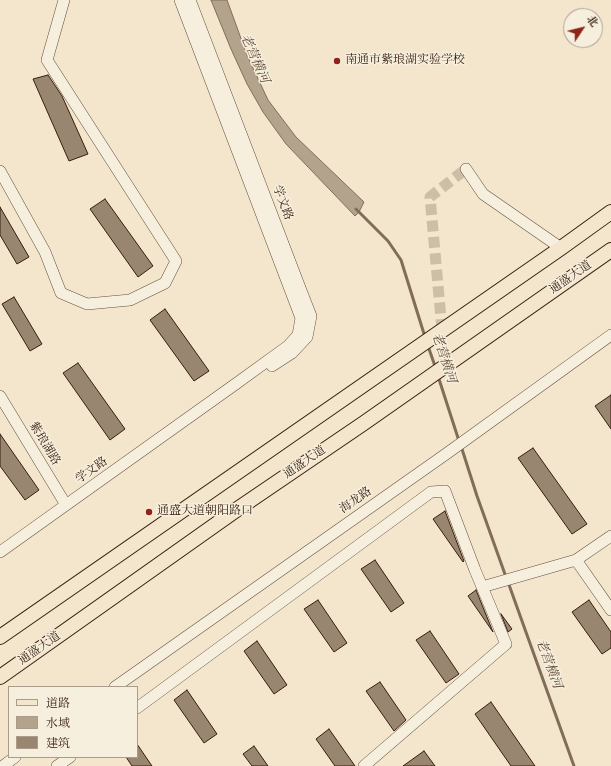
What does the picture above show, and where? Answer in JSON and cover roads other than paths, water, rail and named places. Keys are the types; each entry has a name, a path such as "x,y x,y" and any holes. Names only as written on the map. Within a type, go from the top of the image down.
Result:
{"main road":[{"path":"0,637 611,212"},
{"name":"通盛大道","path":"0,677 611,250"}],"street":[{"path":"0,170 45,252 61,293 88,304 130,300 165,283 176,261 47,60 64,0"},
{"name":"学文路","path":"0,552 288,346 298,335 302,318 180,0"},
{"name":"学文路","path":"190,0 298,280 310,316 307,338 292,353 263,371 237,383"},
{"path":"466,169 484,194 561,248"},
{"name":"海龙路","path":"116,686 446,454 611,335"},
{"name":"紫琅湖路","path":"0,396 66,505"},
{"path":"138,707 431,492 445,491 506,644 364,766"},
{"path":"482,587 576,560 611,536"},
{"path":"576,560 611,610"},
{"path":"3,766 15,758"},
{"path":"57,766 69,758"}],"water":[{"path":"211,0 227,0 247,55 268,100 296,137 364,202 359,212 355,216 286,144 263,112 247,84"}],"waterway":[{"name":"老营横河","path":"356,209 388,241 401,260 425,337"},
{"name":"老营横河","path":"428,346 436,369"},
{"name":"老营横河","path":"438,376 459,441"},
{"name":"老营横河","path":"461,446 506,577"},
{"name":"老营横河","path":"508,582 574,766"}],"tunnel":[{"path":"442,330 430,197 466,169"}],"place":[{"name":"南通市紫琅湖实验学校","path":"337,61"},
{"name":"通盛大道朝阳路口","path":"149,512"}]}
